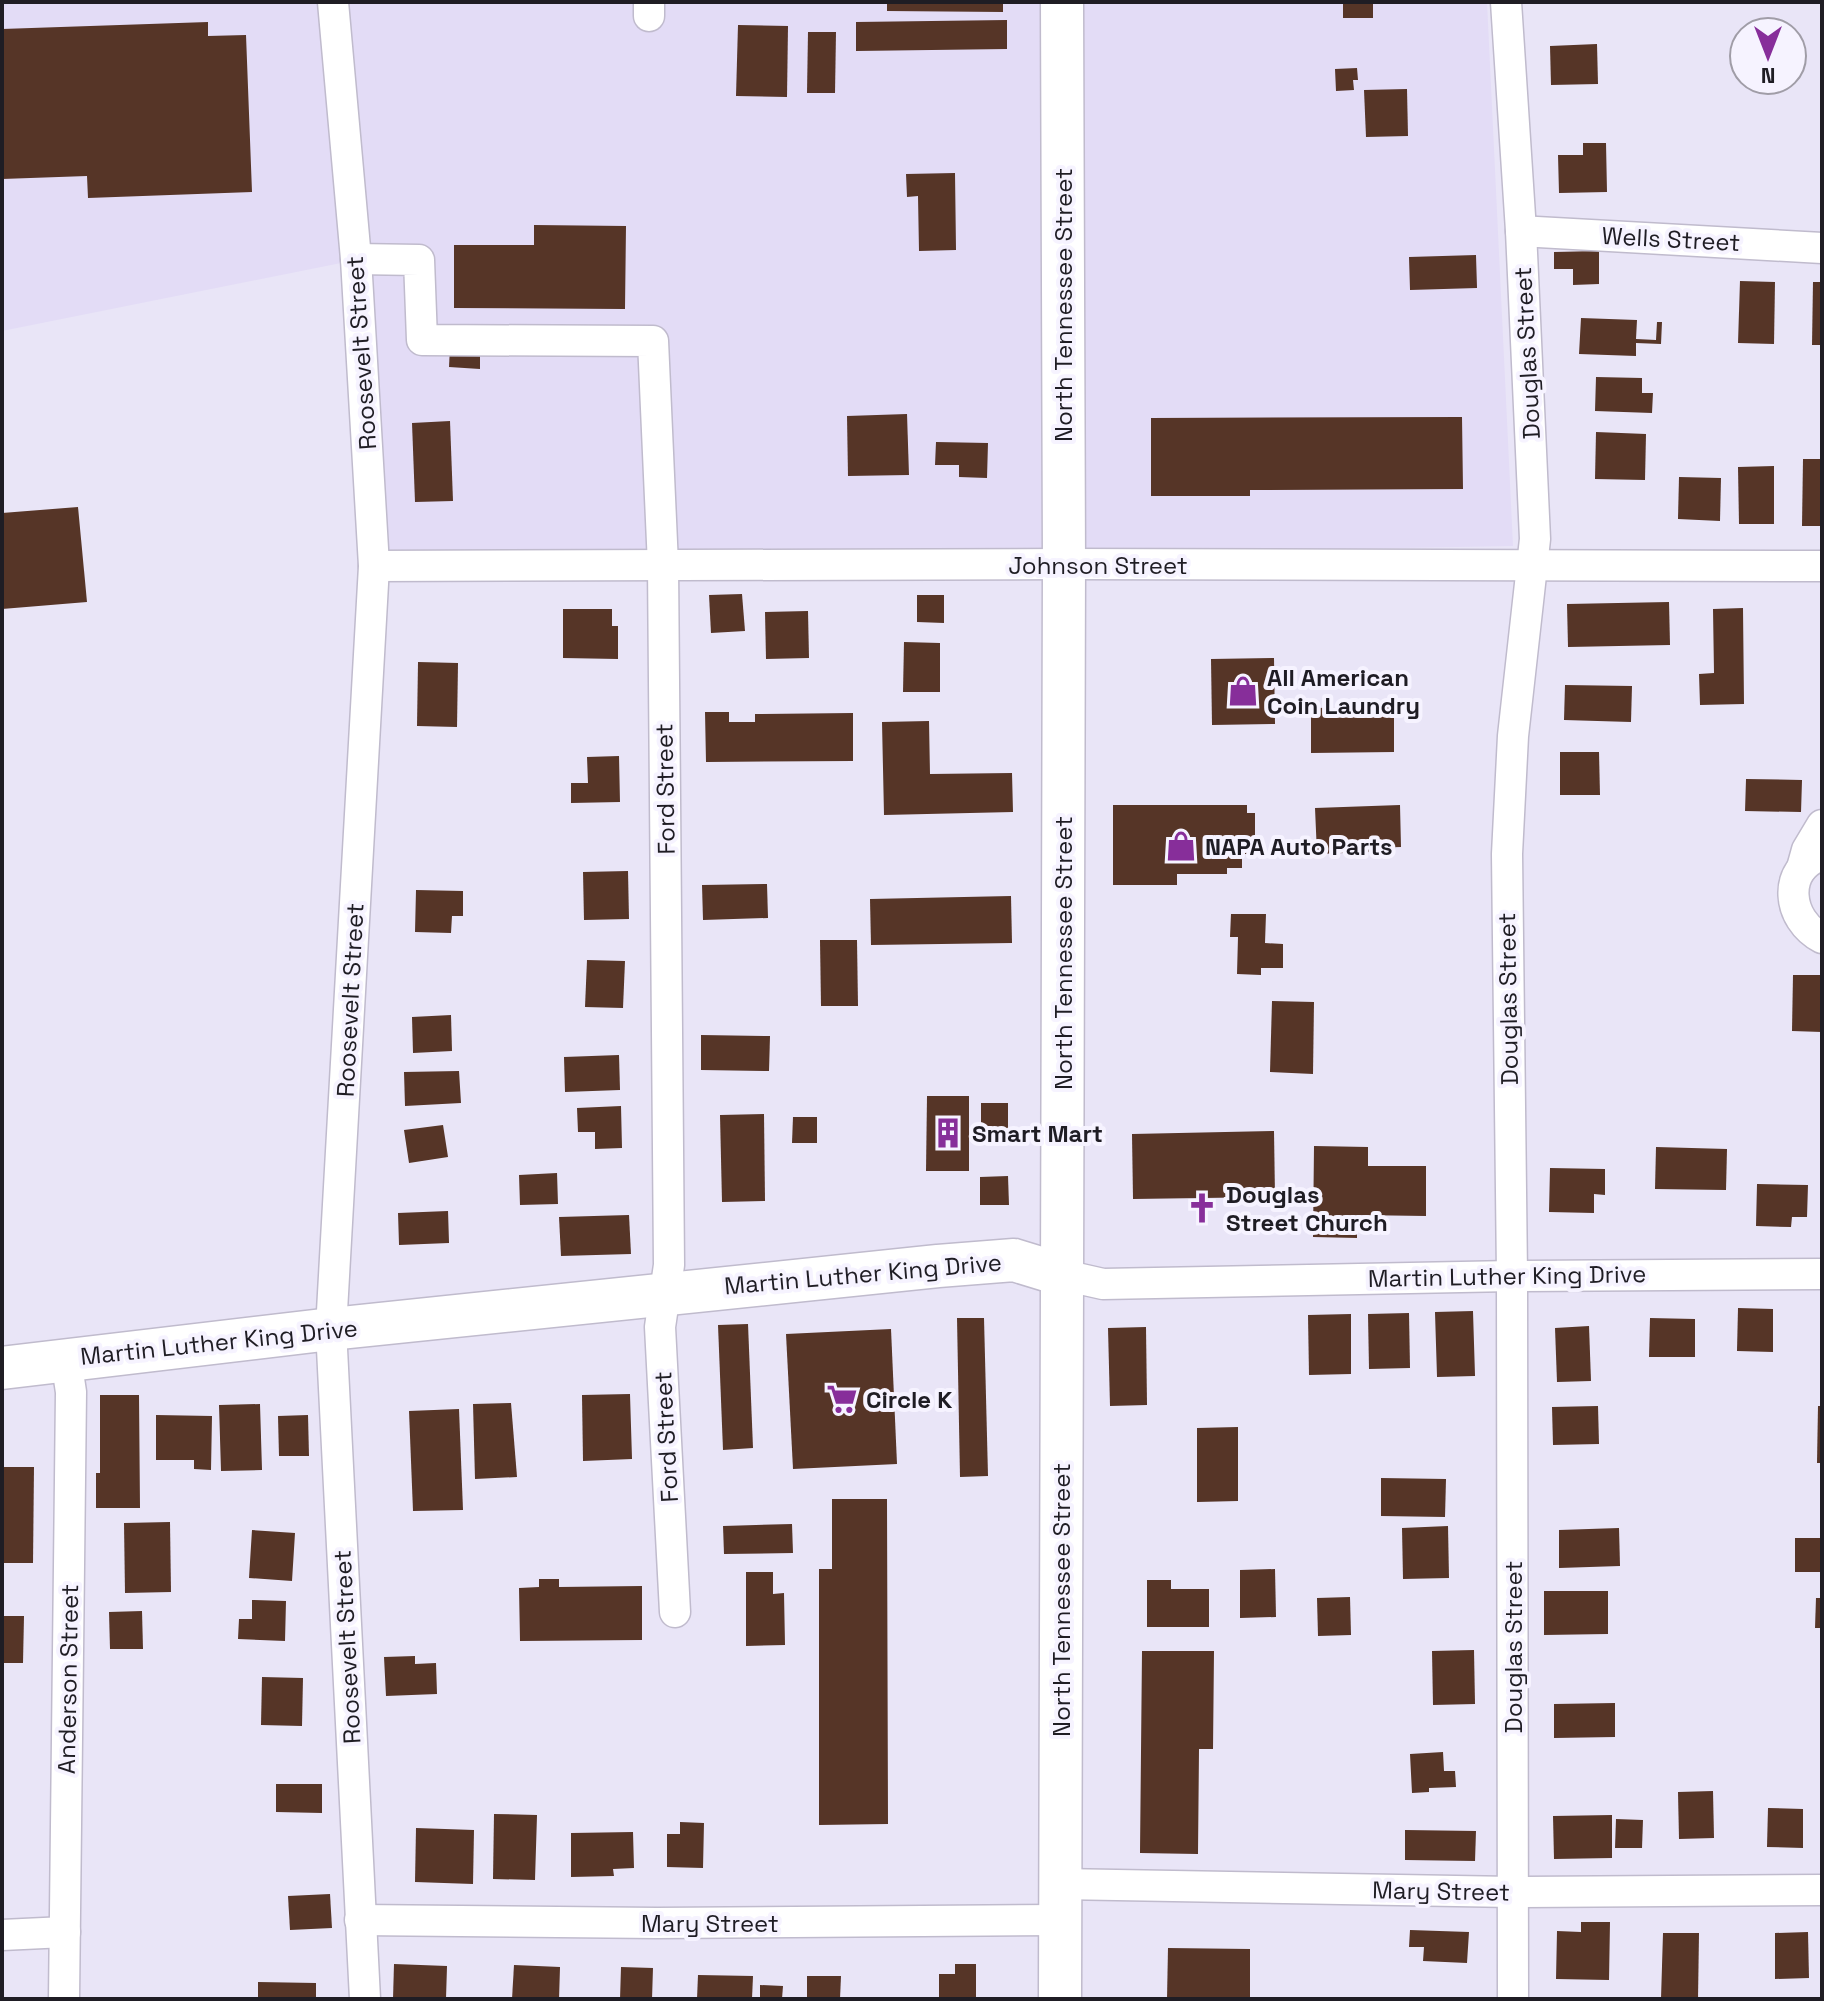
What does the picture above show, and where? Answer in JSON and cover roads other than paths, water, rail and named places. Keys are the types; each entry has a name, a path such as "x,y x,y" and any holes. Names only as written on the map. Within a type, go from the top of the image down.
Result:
{"main road":[{"name":"North Tennessee Street","path":"1060,1999 1064,564 1062,2"},
{"name":"Martin Luther King Drive","path":"2,1368 331,1329 1014,1260 1063,1275"}],"street":[{"name":"Roosevelt Street","path":"333,2 356,259 374,566 331,1329 365,1999"},
{"name":"Douglas Street","path":"1506,2 1534,479 1534,567 1513,736 1509,801 1507,922 1512,1276 1513,1999"},
{"name":"Wells Street","path":"1521,231 1822,248"},
{"name":"Ford Street","path":"356,259 419,260 422,340 653,341 663,565 669,1265 660,1327 675,1612"},
{"name":"Johnson Street","path":"374,566 1822,566"},
{"path":"1822,825 1807,850 1812,862 1794,885 1793,902 1799,919 1822,938"},
{"name":"Martin Luther King Drive","path":"1063,1275 1103,1284 1822,1274"},
{"name":"Anderson Street","path":"64,1999 71,1392 66,1359"},
{"name":"Mary Street","path":"360,1920 657,1923 1060,1902 1513,1892 1822,1890"},
{"path":"2,1935 65,1932"}],"place":[{"name":"All American Coin Laundry","path":"1243,691"},
{"name":"NAPA Auto Parts","path":"1181,846"},
{"name":"Smart Mart","path":"948,1133"},
{"name":"Douglas Street Church","path":"1202,1208"},
{"name":"Circle K","path":"842,1399"}]}
